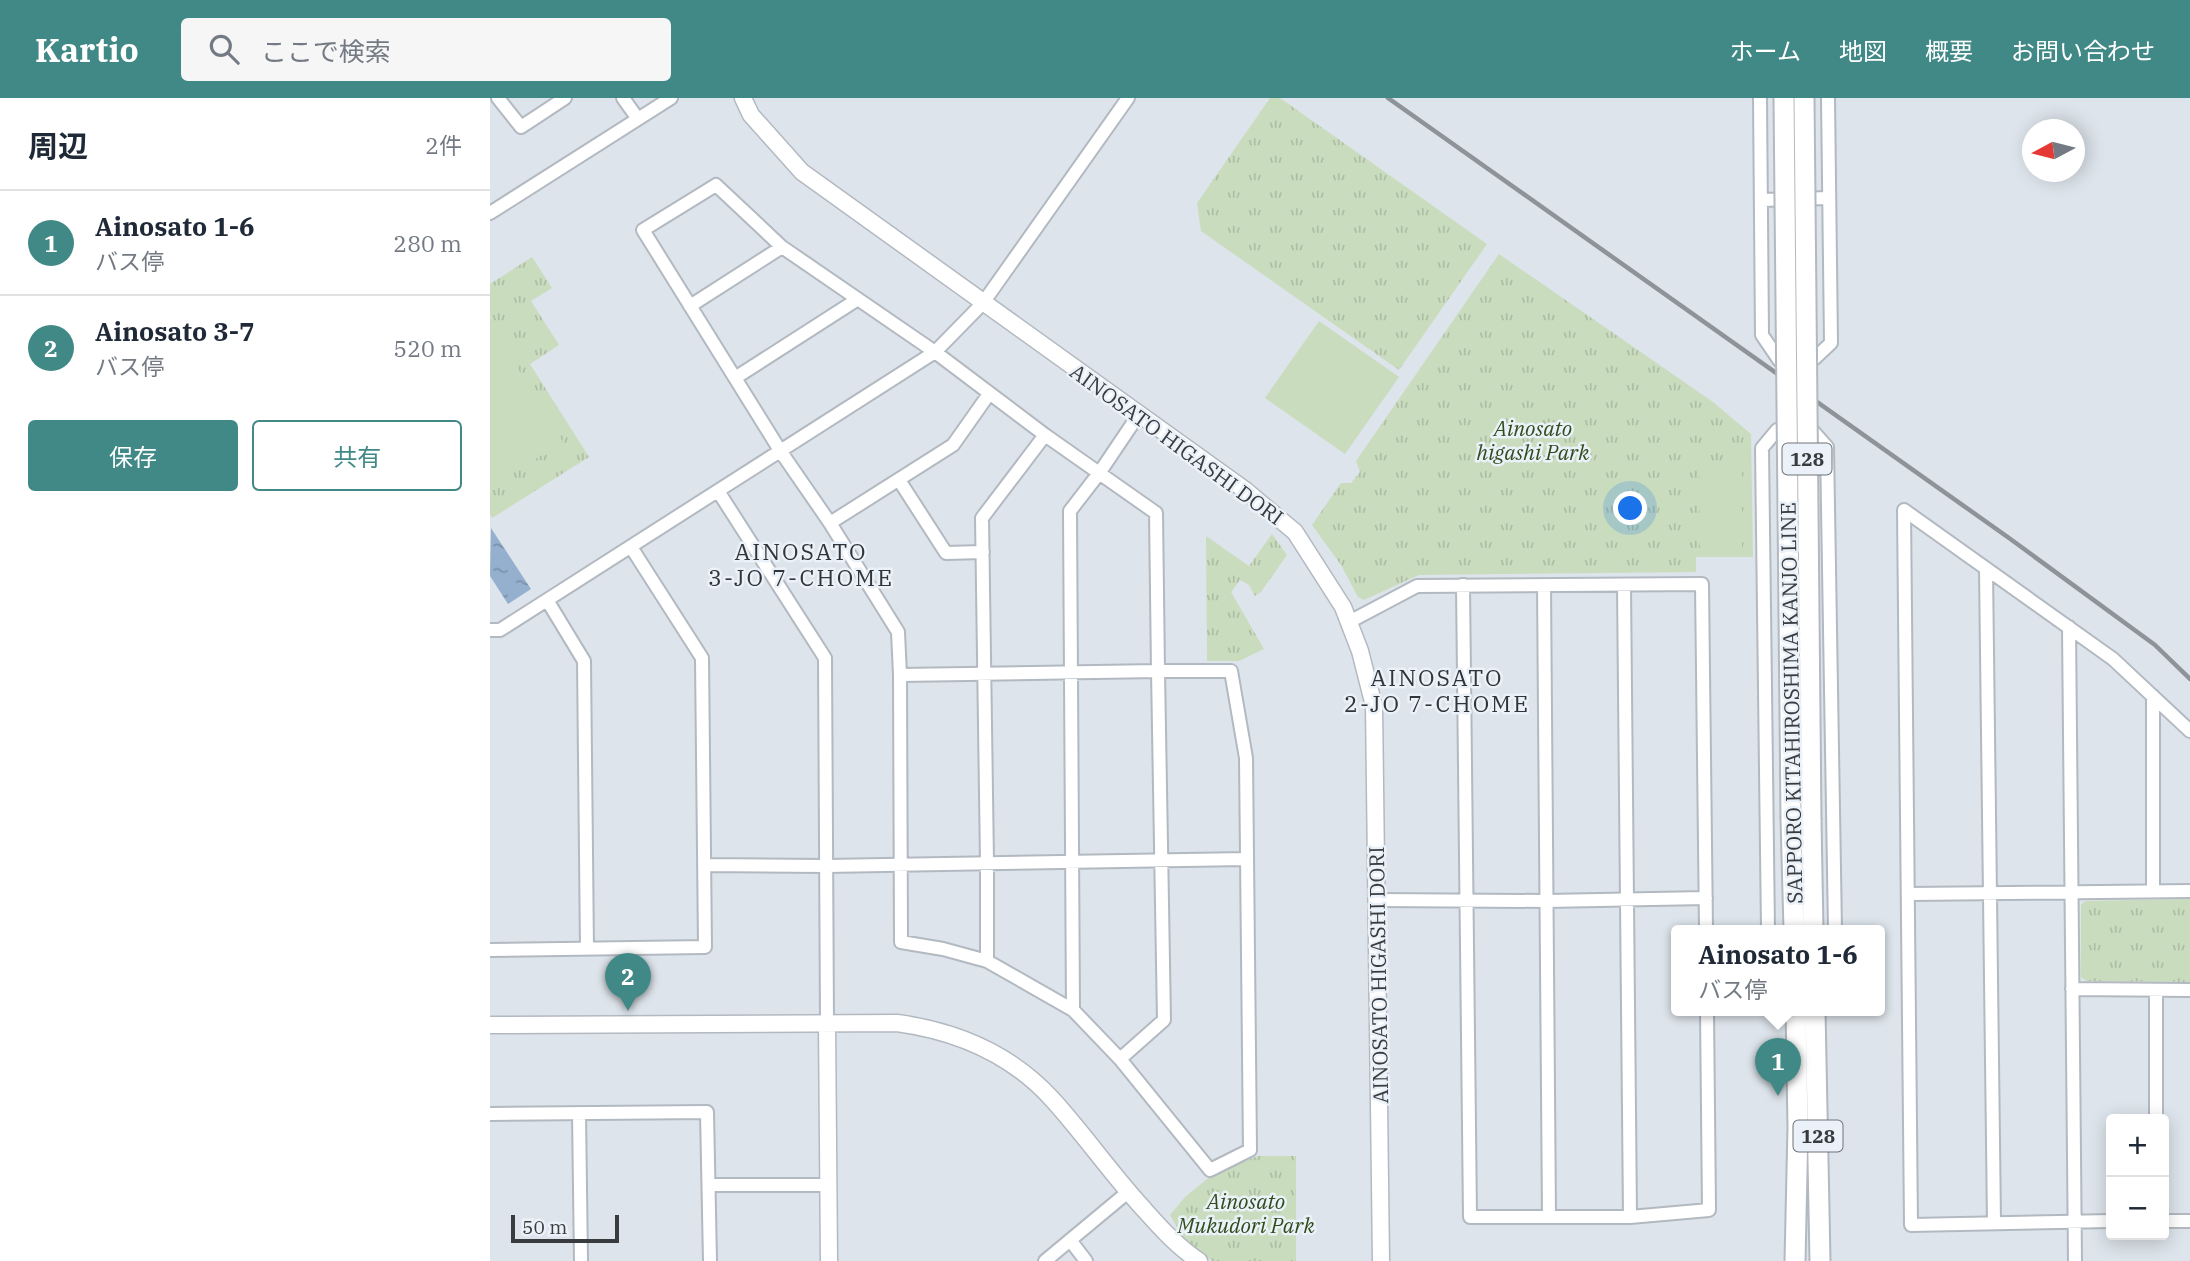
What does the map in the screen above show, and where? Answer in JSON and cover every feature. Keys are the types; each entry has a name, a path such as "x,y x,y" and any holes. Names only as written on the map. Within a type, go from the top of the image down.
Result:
{"main road":[{"name":"SAPPORO KITAHIROSHIMA KANJO LINE","path":"1784,98 1794,925"},
{"name":"SAPPORO KITAHIROSHIMA KANJO LINE","path":"1804,98 1813,925"},
{"name":"128","path":"1795,1261 1798,1127 1796,1016"},
{"name":"128","path":"1815,1016 1820,1261"}],"street":[{"path":"498,98 521,127 565,98"},
{"path":"623,98 638,119"},
{"path":"490,213 671,98"},
{"name":"AINOSATO HIGASHI DORI","path":"743,98 751,115 802,172 1245,490 1295,532 1343,607 1360,651 1374,706 1381,1261"},
{"path":"490,630 500,630 935,352 983,303 1128,98"},
{"path":"1760,98 1762,335 1779,360 1814,359 1830,344 1828,98"},
{"path":"900,675 985,673 1072,673 1158,671 1231,671 1246,758 1250,1150 1210,1170 1121,1059 1073,1010 987,961 943,949 901,942 898,632 830,523 781,452 643,230 716,185 782,247 935,352 1045,435 1156,513 1158,671 1160,860 1164,1020 1121,1059"},
{"path":"1761,200 1829,198"},
{"path":"690,306 782,247"},
{"path":"735,378 858,299"},
{"path":"830,523 953,445 989,394"},
{"path":"1073,1010 1070,512 1139,414"},
{"path":"1768,925 1762,448 1777,430 1811,429 1827,447 1835,925"},
{"path":"987,961 988,862 982,518 1045,435"},
{"path":"899,480 946,553 983,552"},
{"path":"718,491 825,658 829,1261"},
{"path":"2106,1221 1911,1225 1904,510 2113,659 2190,731"},
{"path":"490,950 705,947 702,658 631,547"},
{"path":"1986,569 1994,1223"},
{"path":"1349,622 1417,586 1702,584 1706,925"},
{"path":"1544,585 1549,1217"},
{"path":"1624,585 1630,1217"},
{"path":"1463,586 1470,1217 1630,1217 1709,1210 1707,1016"},
{"path":"547,600 584,661 587,948"},
{"path":"2069,627 2075,1261"},
{"path":"2153,696 2153,891"},
{"path":"704,865 826,866 1246,859"},
{"path":"1908,894 2190,891"},
{"path":"1377,900 1706,898"},
{"path":"2072,989 2190,990"},
{"path":"2156,990 2156,1114"},
{"path":"490,1026 827,1023 897,1023 923,1026 980,1045 1026,1075 1051,1098 1128,1192 1176,1244 1199,1261"},
{"path":"490,1114 707,1112 710,1261"},
{"path":"579,1113 581,1261"},
{"path":"709,1185 828,1185"},
{"path":"1045,1261 1128,1192"},
{"path":"2169,1221 2190,1221"},
{"path":"1070,1240 1086,1261"}],"green space":[{"path":"1270,98 1280,98 1487,244 1399,370 1201,231 1197,203"},
{"name":"Ainosato higashi Park","path":"1499,254 1713,402 1751,434 1753,557 1696,557 1696,572 1419,575 1364,600 1358,597 1341,565 1312,525 1341,483 1351,483 1360,472 1356,461"},
{"path":"532,257 552,288 531,301 559,345 530,364 589,457 492,518 490,284"},
{"path":"1319,321 1399,377 1345,454 1265,398"},
{"path":"490,323 563,442 490,487"},
{"path":"1699,468 1742,468 1742,551 1700,552"},
{"path":"1272,534 1287,555 1261,592 1255,596 1249,585 1240,580 1231,592 1264,649 1239,661 1207,661 1206,536 1249,566"},
{"path":"2190,899 2190,982 2086,981 2081,977 2081,905 2085,901"},
{"name":"Ainosato Mukudori Park","path":"1258,1156 1296,1156 1296,1261 1212,1261 1185,1241 1170,1215 1185,1197 1212,1175"}],"water":[{"path":"491,528 531,589 508,604 490,576"}],"railway":[{"path":"1388,98 2009,538 2155,645 2190,679"}],"place":[{"name":"Ainosato 3-7","path":"628,1011"},
{"name":"Ainosato 1-6","path":"1778,1096"}],"district":[{"name":"AINOSATO 3-JO 7-CHOME","path":"801,564"},
{"name":"AINOSATO 2-JO 7-CHOME","path":"1437,690"}]}
